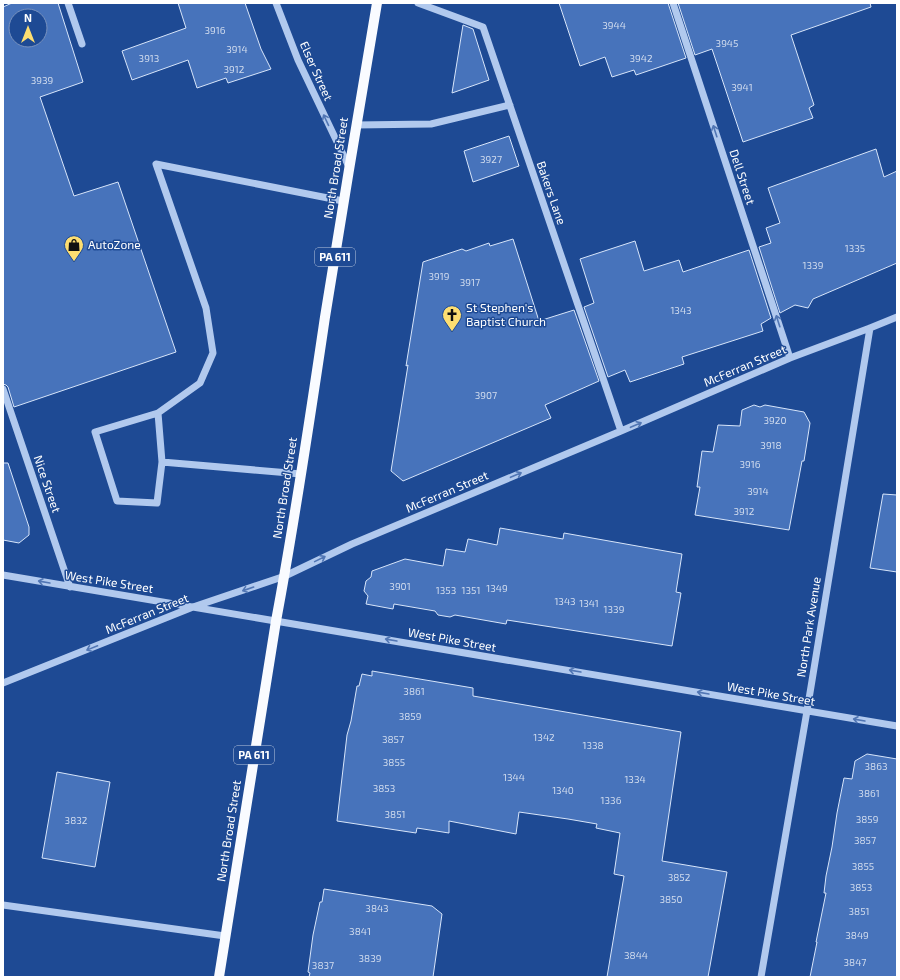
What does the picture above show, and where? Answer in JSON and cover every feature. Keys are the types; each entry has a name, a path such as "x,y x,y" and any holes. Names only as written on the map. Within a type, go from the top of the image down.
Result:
{"main road":[{"name":"North Broad Street","path":"219,977 276,621 285,576 343,201 377,3"}],"street":[{"path":"68,3 82,44"},
{"name":"Elser Street","path":"276,3 298,60 349,167"},
{"name":"Bakers Lane","path":"418,3 484,27 621,431"},
{"name":"Dell Street","path":"673,3 790,358"},
{"path":"356,125 431,124 510,105"},
{"path":"158,413 162,462 157,503 117,501 95,432 158,413 200,382 213,354 206,308 156,164 343,201"},
{"name":"McFerran Street","path":"3,683 193,607 285,576 352,544 790,358 897,317"},
{"name":"North Park Avenue","path":"761,977 807,711 870,328"},
{"name":"Nice Street","path":"3,389 70,587"},
{"path":"162,462 301,474"},
{"name":"West Pike Street","path":"3,576 897,726"},
{"path":"3,905 225,936"}],"building":[{"name":"AutoZone","path":"12,3 58,3 83,82 40,97 74,196 118,182 176,352 14,407 8,387 3,384 3,7"},
{"path":"178,3 245,3 261,49 271,69 228,83 226,78 197,88 188,60 132,80 122,51 186,28"},
{"path":"559,3 668,3 686,58 636,75 634,70 612,77 605,57 580,66"},
{"path":"678,3 870,3 871,7 791,35 814,105 809,108 813,118 743,142 712,49 695,55"},
{"path":"463,25 473,29 489,80 452,93"},
{"path":"509,136 519,166 473,182 464,151"},
{"path":"876,149 884,177 897,171 897,263 813,299 808,308 795,305 780,313 759,247 771,243 766,228 780,223 768,188"},
{"path":"513,239 539,321 574,310 599,381 545,405 551,418 403,481 391,471 423,262 462,249 466,251 489,243 490,246"},
{"path":"635,241 644,271 679,260 683,272 749,250 771,318 761,324 763,331 682,357 684,364 630,382 625,370 608,377 584,307 594,303 580,259"},
{"path":"754,405 760,407 765,405 804,412 810,423 804,461 802,461 789,530 695,515 700,487 697,487 702,451 713,452 718,425 740,426 742,410"},
{"path":"3,463 8,463 29,527 29,535 19,543 3,540"},
{"path":"883,494 897,495 897,572 870,568"},
{"path":"500,528 563,539 564,533 682,554 676,592 681,593 672,646 507,620 506,624 455,615 450,617 438,615 435,611 394,604 393,609 366,604 368,596 364,591 366,581 371,577 372,571 405,559 443,566 446,549 465,552 468,539 497,545"},
{"path":"372,671 473,688 473,696 681,732 662,861 727,872 708,977 607,977 624,876 614,874 620,833 596,828 597,824 519,812 516,834 449,821 449,833 417,828 416,833 337,821 347,735 357,686 359,686 362,674 372,676"},
{"path":"867,754 897,759 897,977 810,977 826,893 824,893 826,876 844,778 852,779 855,761"},
{"path":"57,772 110,782 95,867 42,858"},
{"path":"324,889 432,906 442,914 433,977 309,977 310,973 308,972 313,935"}],"place":[{"name":"AutoZone","path":"74,262"},
{"name":"St Stephen's Baptist Church","path":"452,332"}]}
